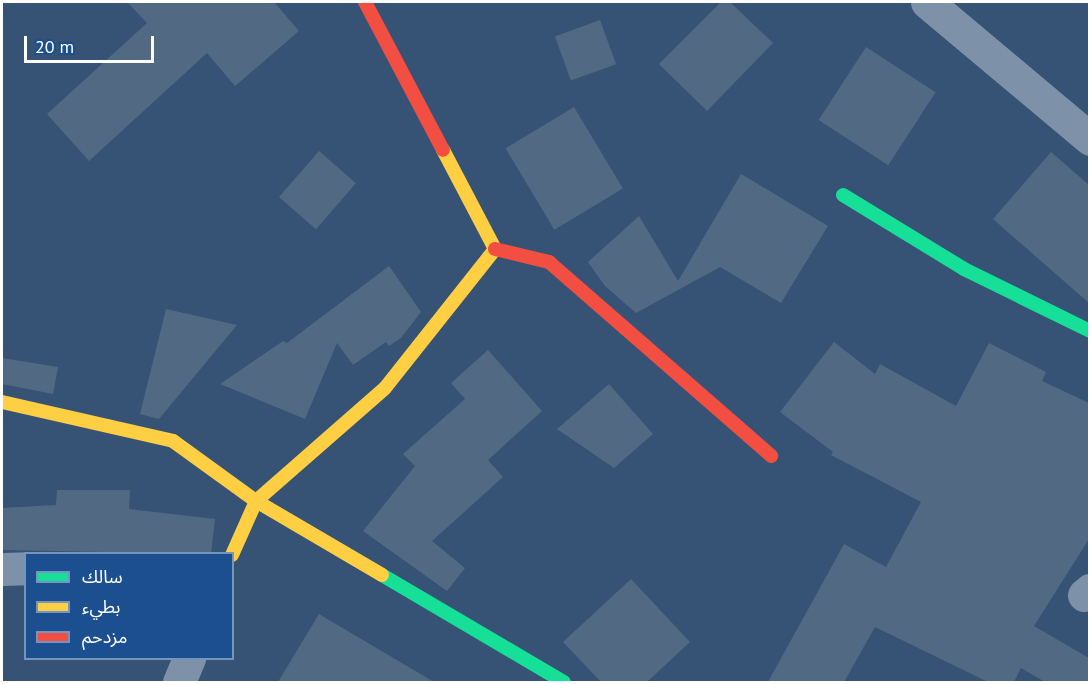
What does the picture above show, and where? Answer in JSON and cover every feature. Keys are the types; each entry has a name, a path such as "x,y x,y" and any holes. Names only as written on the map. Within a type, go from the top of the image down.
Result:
{"street":[{"path":"365,2 495,249 549,262 771,456"},
{"path":"934,3 1089,139"},
{"path":"843,195 964,269 1089,331"},
{"path":"233,552 256,501 385,388 495,249"},
{"path":"2,402 173,441 256,501 564,682"},
{"path":"2,569 24,568"},
{"path":"179,682 188,660"}],"building":[{"path":"127,2 274,2 299,31 235,86 207,53 89,161 47,114 147,23"},
{"path":"721,2 730,2 773,43 707,111 659,64"},
{"path":"600,20 616,64 571,81 555,36"},
{"path":"866,47 936,92 888,165 819,120"},
{"path":"574,107 623,188 554,230 505,148"},
{"path":"319,151 356,183 316,229 279,197"},
{"path":"1051,152 1089,185 1089,303 993,219"},
{"path":"741,174 828,226 781,303 720,267 636,313 605,286 588,262 639,216 678,281"},
{"path":"389,266 421,312 401,338 389,346 386,342 353,365 337,343 305,419 220,384 283,341 287,343"},
{"path":"166,309 237,325 159,419 140,414"},
{"path":"834,342 875,374 880,364 956,406 989,343 1046,372 1042,381 1089,403 1089,539 1034,626 1089,658 1089,682 1045,682 1021,668 1014,682 988,682 875,627 844,682 768,682 844,544 886,567 921,502 831,455 833,452 780,412"},
{"path":"488,350 542,411 488,460 503,477 432,541 465,568 447,591 363,531 415,466 403,454 465,399 451,383"},
{"path":"2,358 58,367 53,394 2,384"},
{"path":"609,384 653,434 614,468 557,429"},
{"path":"57,490 130,490 129,509 215,519 211,552 2,550 2,508 56,505"},
{"path":"631,579 690,642 647,682 601,682 563,642"},
{"path":"319,614 434,682 278,682"}],"traffic: fast":[{"path":"843,195 964,269 1090,331"},
{"path":"382,575 564,682"}],"traffic: slow":[{"path":"233,552 256,501 385,388 495,249 443,150"},
{"path":"2,402 173,441 256,501 382,575"}],"traffic: jam":[{"path":"365,2 443,150"},
{"path":"495,249 549,262 771,456"}]}
